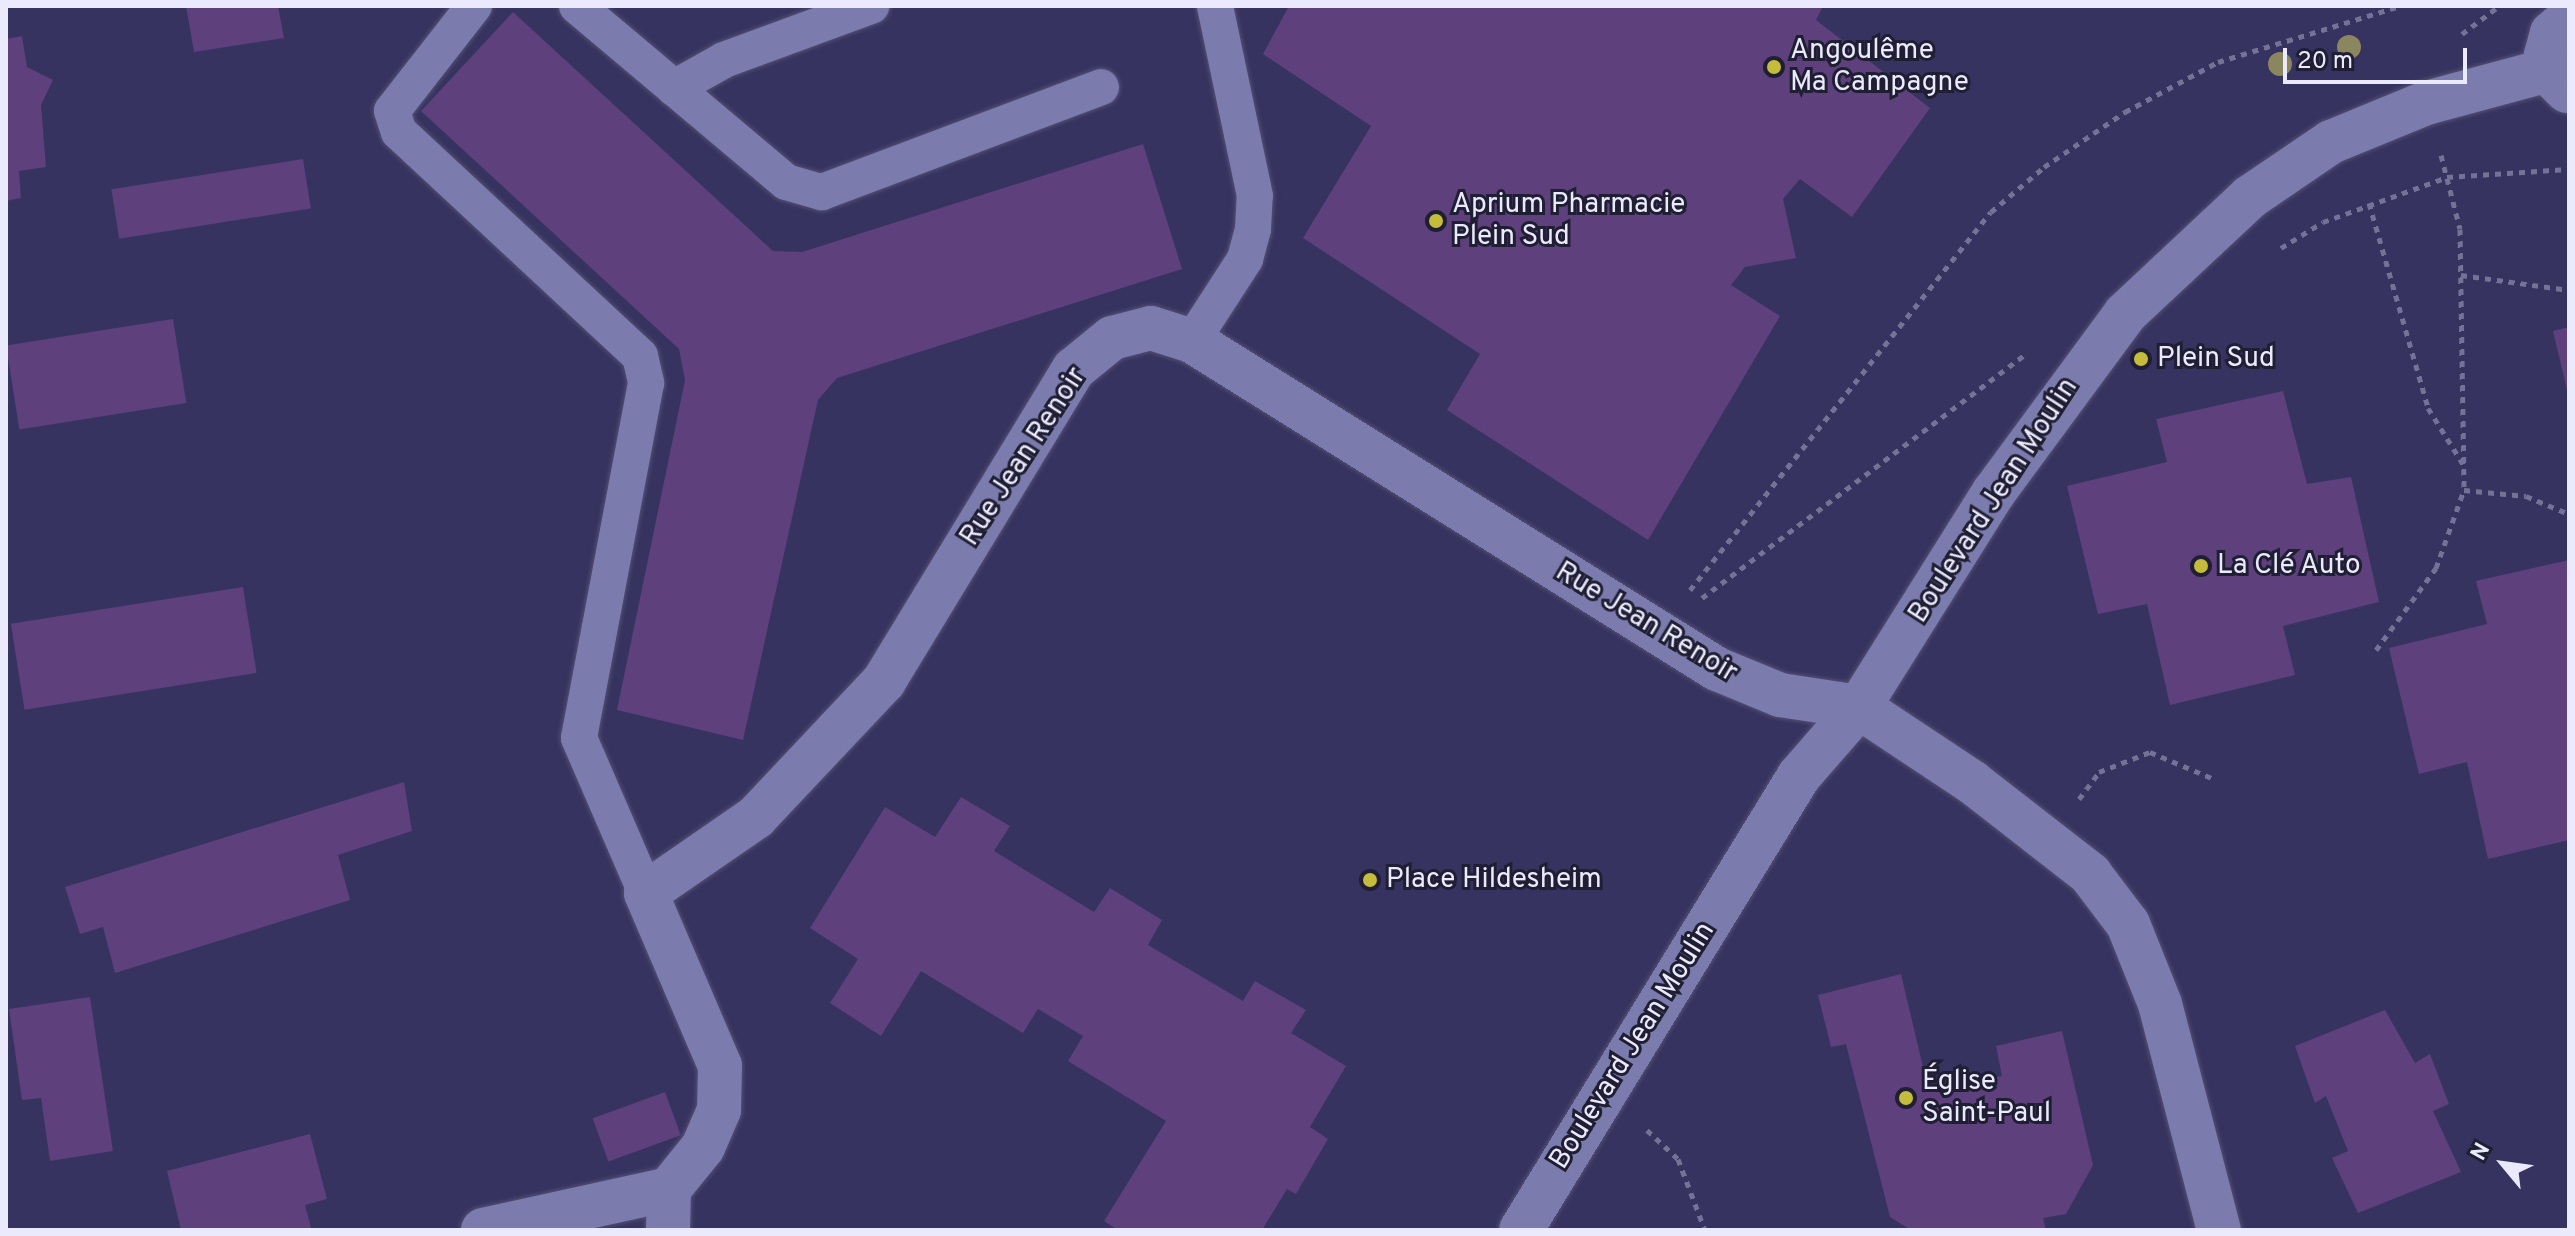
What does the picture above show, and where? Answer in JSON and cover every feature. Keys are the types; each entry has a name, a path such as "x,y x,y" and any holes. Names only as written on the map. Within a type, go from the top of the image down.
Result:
{"street":[{"path":"2559,81 2548,40 2569,18"},
{"name":"Boulevard Jean Moulin","path":"1521,1230 1799,776 1859,707 2010,468 2125,314 2250,197 2331,142 2426,103 2559,81"},
{"name":"Rue Jean Renoir","path":"646,893 756,817 884,681 1074,369 1112,338 1151,328 1192,341 1747,685 1859,707"},
{"path":"1859,707 1972,782 2090,874 2128,924 2160,1004 2219,1230"},
{"path":"483,1230 668,1209 703,1147 714,1122 720,1066 646,893"}],"lane":[{"path":"474,6 392,111 399,132 640,356 646,383 579,738 646,893"},
{"path":"577,6 786,182 822,192 1101,87"},
{"path":"674,88 724,60 871,6"},
{"path":"1192,341 1245,259 1253,229 1255,196 1215,6"}],"path":[{"path":"1657,631 1991,212 2044,167 2125,112 2218,62 2400,6"},
{"path":"2376,650 2436,568 2464,490 2460,229 2426,103"},
{"path":"2274,252 2369,203 2447,177 2569,169"},
{"path":"2369,203 2428,408 2465,467"},
{"path":"2461,275 2569,290"},
{"path":"1657,631 2030,350"},
{"path":"2464,490 2526,496 2569,514"},
{"path":"2046,840 2099,772 2150,752 2212,778"},
{"path":"1601,1097 1678,1159 1705,1230"}],"building":[{"path":"186,6 278,6 284,38 194,52"},
{"path":"1289,6 1823,6 1816,20 1930,108 1852,217 1800,179 1783,199 1796,258 1745,267 1731,285 1780,316 1648,540 1447,410 1480,354 1303,238 1371,126 1263,54"},
{"path":"513,12 773,251 802,252 1143,144 1182,269 837,378 818,400 743,740 617,710 685,380 679,349 421,111"},
{"path":"22,36 27,67 53,80 41,105 46,167 19,171 21,198 6,201 6,39"},
{"path":"303,159 311,208 119,239 111,189"},
{"path":"173,319 186,403 19,429 6,345"},
{"path":"2569,327 2569,394 2568,394 2553,331"},
{"path":"2283,391 2307,484 2351,477 2379,602 2283,626 2295,675 2170,705 2147,604 2098,614 2067,486 2167,462 2156,419"},
{"path":"2569,560 2569,840 2488,859 2467,762 2419,774 2389,648 2487,624 2476,581"},
{"path":"243,587 257,673 25,710 11,624"},
{"path":"404,782 412,831 338,855 350,900 115,973 103,927 80,934 65,887"},
{"path":"961,797 1010,826 994,851 1094,912 1110,888 1162,920 1148,945 1243,1001 1255,981 1306,1010 1291,1033 1346,1066 1310,1127 1328,1139 1296,1194 1287,1189 1262,1230 1118,1230 1104,1221 1166,1121 1068,1061 1083,1036 1038,1009 1023,1033 921,971 881,1036 830,1003 858,959 810,928 885,807 935,837"},
{"name":"Église Saint-Paul","path":"1901,974 1929,1092 2002,1076 1996,1046 2062,1031 2093,1165 2066,1214 2043,1218 2046,1230 1911,1230 1890,1217 1846,1044 1831,1047 1818,995"},
{"path":"90,997 113,1151 50,1161 41,1098 22,1100 9,1009"},
{"path":"2385,1010 2415,1063 2430,1054 2449,1104 2433,1111 2461,1172 2358,1213 2332,1158 2348,1151 2326,1096 2315,1103 2295,1046"},
{"path":"665,1092 681,1135 608,1162 593,1118"},
{"path":"310,1134 327,1199 305,1205 311,1228 181,1230 167,1171"}],"place":[{"name":"Angoulême Ma Campagne","path":"1774,67"},
{"name":"Aprium Pharmacie Plein Sud","path":"1436,221"},
{"name":"Plein Sud","path":"2141,359"},
{"name":"La Clé Auto","path":"2201,566"},
{"name":"Place Hildesheim","path":"1370,880"},
{"name":"Église Saint-Paul","path":"1906,1098"}]}
